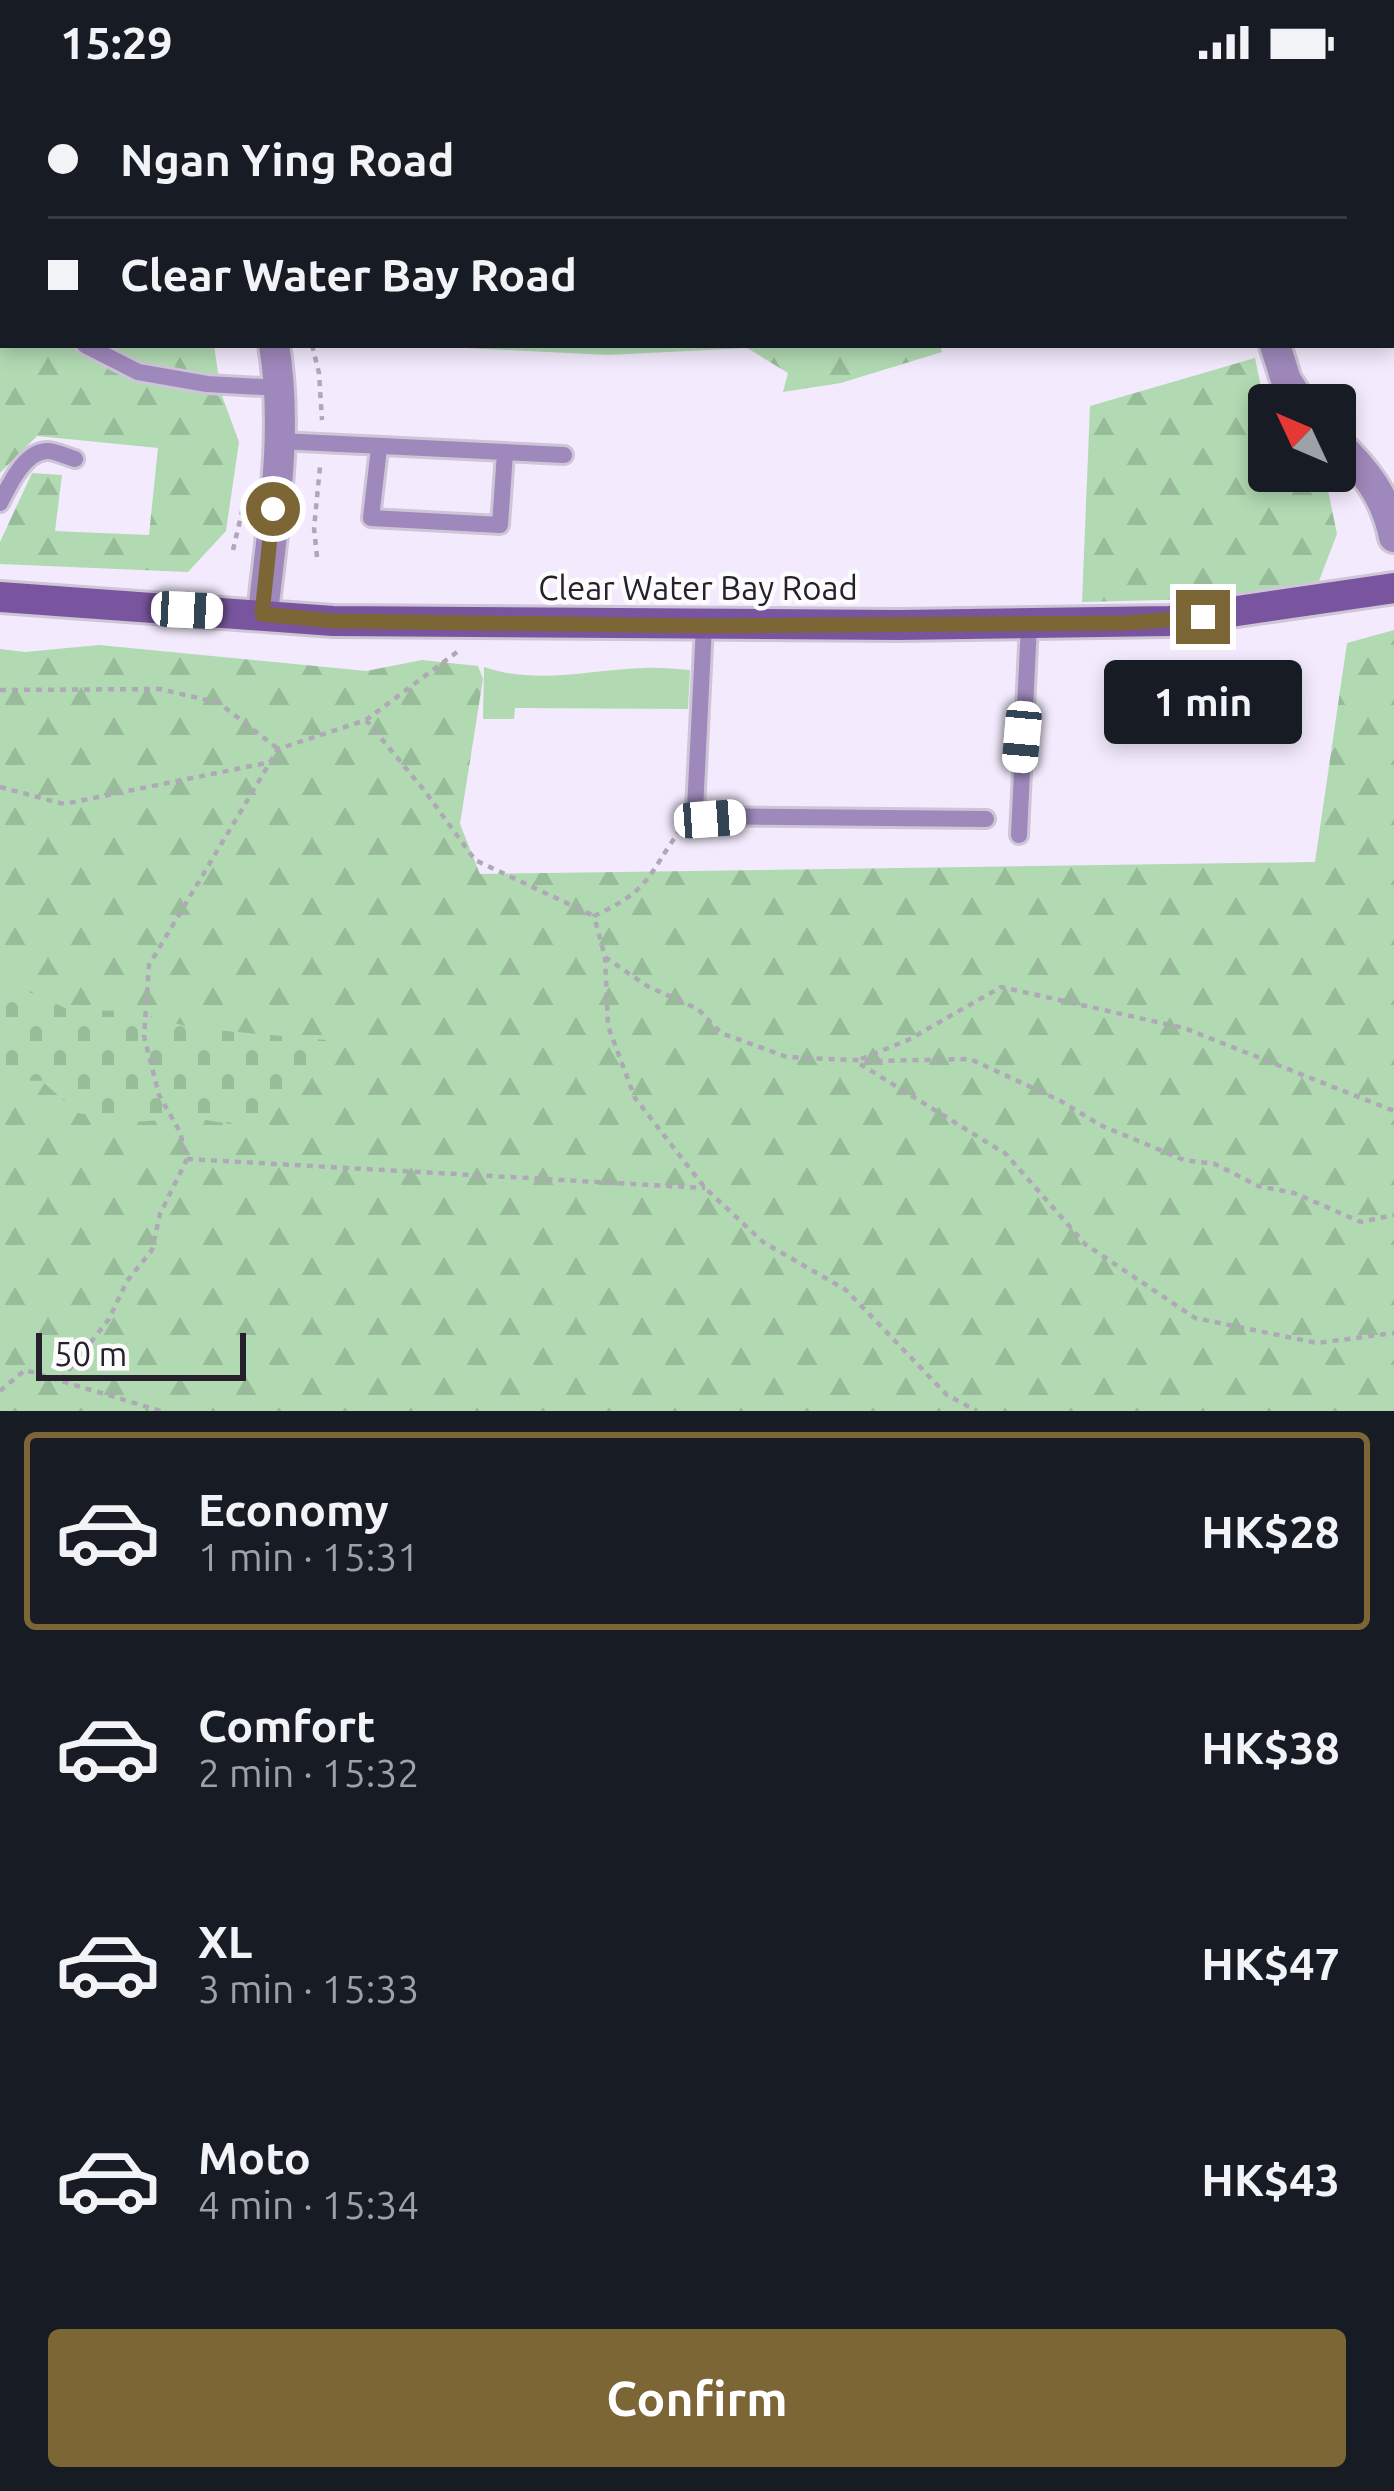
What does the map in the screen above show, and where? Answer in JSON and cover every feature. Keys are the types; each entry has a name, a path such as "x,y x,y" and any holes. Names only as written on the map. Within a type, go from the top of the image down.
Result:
{"main road":[{"name":"Clear Water Bay Road","path":"0,597 333,621 1029,624 1169,621 1394,588"}],"street":[{"path":"262,614 280,441 274,348"},
{"path":"1276,348 1289,384"},
{"path":"1356,464 1374,483 1394,537"}],"lane":[{"path":"91,348 138,371 207,383 280,388"},
{"path":"280,441 564,454"},
{"path":"379,448 371,518 500,525 505,453"},
{"path":"0,503 19,470 32,458 47,451 76,459"},
{"path":"1019,835 1029,624"},
{"path":"704,626 695,809 710,819 986,819"}],"path":[{"path":"233,550 244,500"},
{"path":"61,1380 109,1319 127,1282 152,1250 160,1214 187,1159 180,1132 158,1095 144,1036 149,965 278,749 366,721 457,652"},
{"path":"0,690 160,688 219,703 278,749"},
{"path":"366,721 475,860 595,916"},
{"path":"0,787 64,804 271,762"},
{"path":"595,916 647,884 695,809"},
{"path":"595,916 605,957 608,1027 635,1098 705,1188 763,1242 846,1290 946,1394 977,1411"},
{"path":"605,957 647,986 698,1009 721,1033 787,1057 970,1059 1061,1101 1100,1125 1184,1160 1215,1164 1258,1186 1294,1192 1361,1222 1394,1215"},
{"path":"856,1061 908,1040 1000,987 1184,1028 1394,1111"},
{"path":"856,1061 1006,1154 1085,1244 1195,1318 1317,1343 1394,1333"},
{"path":"187,1159 705,1188"},
{"path":"0,1391 25,1370 161,1411"}],"green space":[{"path":"0,348 214,348 221,393 239,442 226,531 188,572 0,564 0,542 32,473 62,475 55,531 149,535 158,448 37,436 0,473"},
{"path":"465,348 747,348 608,355"},
{"path":"747,348 941,348 942,352 841,383 783,392 788,373"},
{"path":"1255,358 1260,384 1248,384 1248,492 1328,492 1337,534 1319,581 1202,599 1082,602 1090,406"},
{"path":"1394,630 1394,1411 0,1411 0,649 25,652 99,645 366,671 422,660 478,666 483,679 460,824 480,874 1315,862 1347,643"},
{"path":"484,667 543,676 649,668 690,670 688,709 515,708 514,719 483,719"},
{"path":"0,971 69,1010 132,1011 192,1028 326,1040 326,1065 250,1127 193,1118 131,1122 78,1113 42,1081 0,1080"}],"water":[{"path":"1217,716 1229,723 1226,738 1194,733 1197,724"},
{"path":"1255,718 1274,724 1268,736 1257,739 1236,733 1237,723"}],"route":[{"path":"273,509 262,614 333,621 704,626 1126,623 1203,617"}]}
